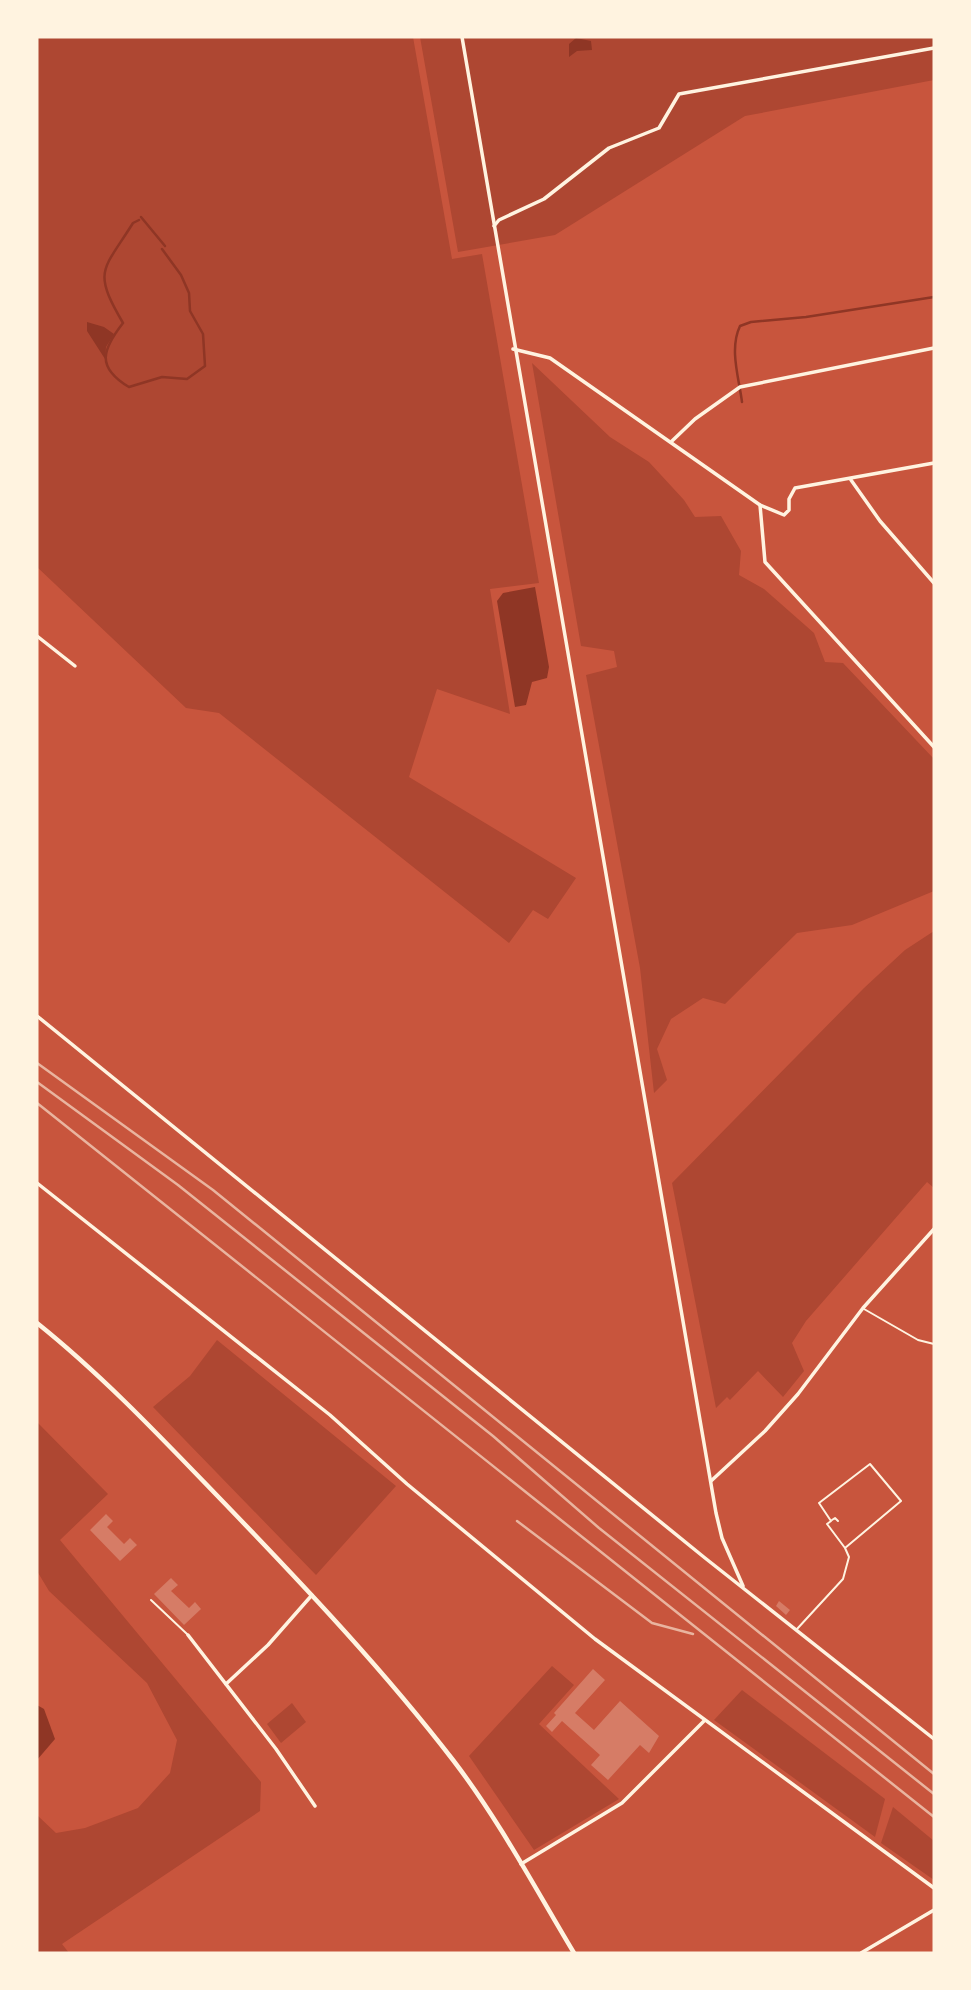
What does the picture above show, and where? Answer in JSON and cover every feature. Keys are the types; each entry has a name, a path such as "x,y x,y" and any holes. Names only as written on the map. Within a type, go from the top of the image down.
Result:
{"street":[{"path":"462,37 513,349 711,1482 722,1538 743,1586"},
{"path":"494,226 499,220 544,200 609,148 659,128 679,94 934,48"},
{"path":"671,441 695,419 740,387 934,348"},
{"path":"513,349 550,358 760,505 784,515 795,488 934,463"},
{"path":"851,480 880,521 934,583"},
{"path":"760,505 765,562 934,747"},
{"path":"37,636 75,666"},
{"path":"37,1016 934,1739"},
{"path":"37,1183 330,1415 407,1484 595,1639 934,1888"},
{"path":"711,1482 765,1431 863,1308 934,1229"},
{"path":"37,1323 112,1390 312,1595 453,1760 489,1812 574,1953"},
{"path":"226,1684 268,1645 312,1595"},
{"path":"188,1635 315,1806"},
{"path":"520,1864 622,1803 704,1721"},
{"path":"861,1953 934,1910"}],"lane":[{"path":"863,1308 918,1340 934,1343"},
{"path":"831,1521 819,1503 870,1464 901,1501 845,1548"},
{"path":"797,1630 843,1579 849,1557 827,1524 835,1518 838,1521"},
{"path":"151,1600 188,1635"}],"shaded area":[{"path":"37,37 413,37 452,259 482,254 539,583 490,589 510,714 437,689 409,777 576,878 548,919 533,910 509,943 219,713 186,708 37,567"},
{"path":"420,37 934,37 934,80 745,116 555,235 458,252"},
{"path":"576,38 591,41 592,50 577,51 569,57 569,44"},
{"path":"87,322 104,327 114,334 106,347 105,359 87,331"},
{"path":"532,363 610,437 649,462 684,500 695,517 721,516 741,551 739,575 764,589 814,633 825,662 843,663 934,759 934,891 852,925 797,933 725,1004 703,998 671,1019 657,1049 667,1080 654,1093 640,968 586,675 617,667 614,651 581,646"},
{"path":"535,587 549,667 547,678 532,682 526,705 515,707 497,601 503,593"},
{"path":"934,931 934,1188 927,1182 806,1321 792,1343 804,1371 783,1397 758,1371 730,1400 727,1397 716,1408 672,1183 864,988 905,950"},
{"path":"217,1340 396,1486 316,1575 153,1407 190,1376"},
{"path":"37,1422 108,1494 60,1540 261,1782 260,1811 62,1944 69,1953 37,1953 37,1815 56,1833 85,1828 138,1808 170,1773 177,1740 147,1683 49,1591 37,1571"},
{"path":"552,1666 574,1685 539,1724 619,1799 534,1850 469,1756"},
{"path":"742,1690 885,1799 875,1837 714,1720"},
{"path":"292,1703 306,1722 281,1743 267,1724"},
{"path":"37,1705 44,1709 55,1739 37,1760"},
{"path":"893,1807 934,1841 934,1880 881,1843"}],"building":[{"path":"106,1514 113,1521 107,1527 124,1544 130,1538 137,1545 120,1561 90,1530"},
{"path":"171,1578 178,1585 171,1591 189,1608 195,1602 201,1609 184,1625 154,1594"},
{"path":"779,1601 790,1610 786,1615 776,1606"},
{"path":"593,1669 605,1680 575,1713 594,1730 620,1701 659,1736 649,1753 640,1745 608,1780 591,1765 600,1755 562,1721 552,1732 546,1726"}],"waterway":[{"path":"141,217 165,246"},
{"path":"139,220 133,223 114,251 105,271 107,292 123,323 110,342 107,365 118,380 129,387 162,377 187,379 205,366 203,334 190,311 189,293 181,275 162,249"},
{"path":"742,402 735,354 740,326 751,322 806,317 934,297"}],"railway":[{"path":"37,1063 213,1190 934,1774"},
{"path":"37,1082 178,1185 493,1436 599,1528 934,1794"},
{"path":"37,1103 934,1817"},
{"path":"517,1521 652,1623 693,1634"}]}
